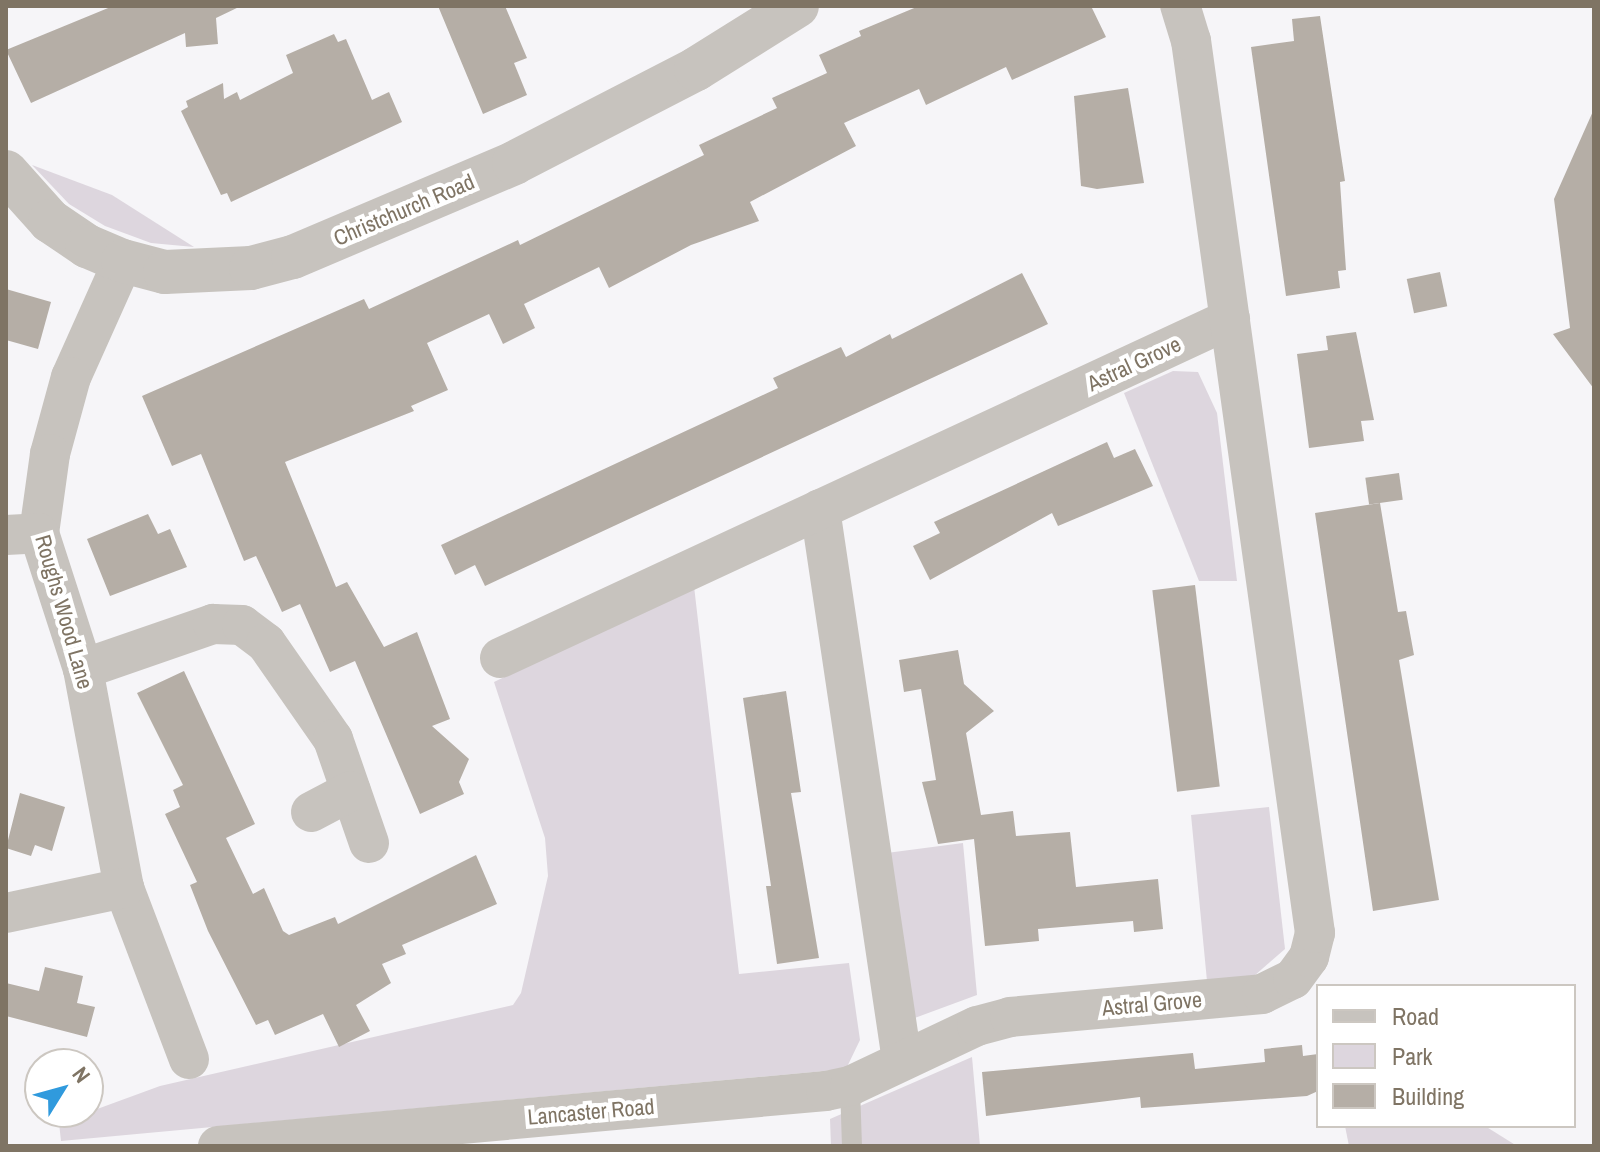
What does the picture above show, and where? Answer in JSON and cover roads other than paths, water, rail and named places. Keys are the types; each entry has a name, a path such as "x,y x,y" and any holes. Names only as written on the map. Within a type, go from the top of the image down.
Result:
{"street":[{"name":"Christchurch Road","path":"6,172 50,221 87,246 123,261 165,272 213,273 293,257 452,191 597,122 797,6"},
{"name":"Astral Grove","path":"902,1060 1010,1017 1262,994 1293,979 1309,957 1315,933 1191,41 1180,6"},
{"name":"Roughs Wood Lane","path":"123,261 71,377 50,454 22,534 83,669 124,888 189,1059"},
{"name":"Astral Grove","path":"500,658 1230,319"},
{"path":"820,509 902,1060"},
{"path":"83,669 213,624 242,625 266,643 333,739 369,843"},
{"path":"311,812 351,791"},
{"path":"6,913 124,888"},
{"name":"Lancaster Road","path":"218,1146 525,1130 850,1086 902,1060"}],"lane":[{"path":"850,1086 852,1146"}]}
